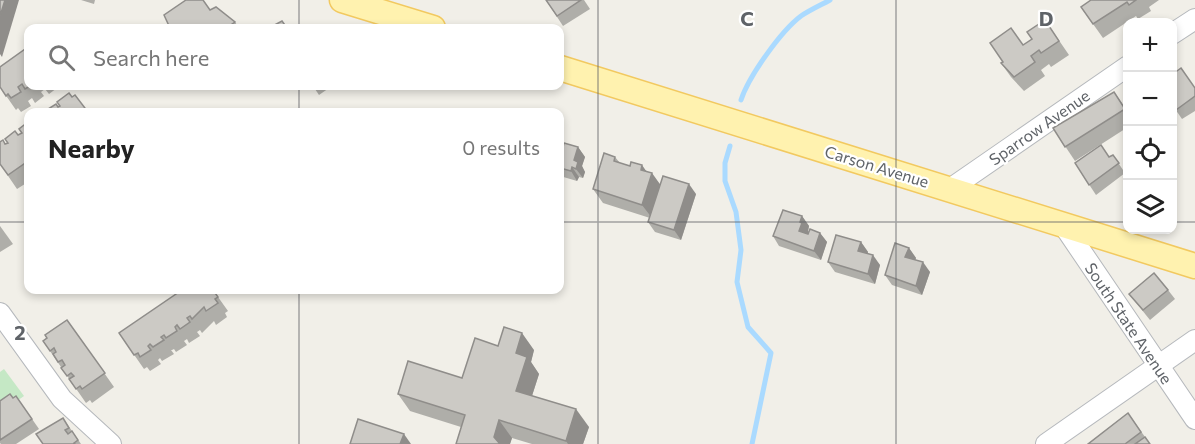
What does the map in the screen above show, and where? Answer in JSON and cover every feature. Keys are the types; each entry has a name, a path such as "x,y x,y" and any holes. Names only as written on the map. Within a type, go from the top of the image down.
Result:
{"main road":[{"path":"342,0 420,24"},
{"name":"Carson Avenue","path":"564,69 1195,266"}],"street":[{"path":"1177,31 1195,19"},
{"name":"Sparrow Avenue","path":"950,189 1123,69"},
{"name":"South State Avenue","path":"1064,226 1195,419"},
{"path":"0,313 62,399 111,444"},
{"path":"1046,444 1195,340"}],"green space":[{"path":"4,369 24,396 0,413 0,372"}],"building":[{"path":"0,0 5,0 0,16"},
{"path":"186,0 203,0 210,10 216,7 235,22 232,24 168,24 164,15"},
{"path":"546,0 581,0 557,16"},
{"path":"1091,0 1136,0 1129,5 1127,2 1093,24 1081,7"},
{"path":"1045,20 1059,41 1041,53 1039,50 1031,56 1035,62 1014,77 1001,63 1003,62 990,43 1011,28 1023,45 1032,39 1027,32"},
{"path":"24,50 24,87 22,84 18,87 21,92 11,98 8,94 6,96 0,87 0,67"},
{"path":"1181,68 1195,88 1195,96 1177,109 1177,72"},
{"path":"1114,92 1123,106 1123,110 1065,147 1053,128"},
{"path":"69,93 72,97 75,95 85,108 50,108 56,104 60,106 57,102"},
{"path":"24,125 24,164 8,175 0,164 0,142 3,140 5,144 8,143 5,139 15,131 18,135 22,133 19,129"},
{"path":"564,143 578,147 574,160 578,162 576,169 572,167 571,171 564,169"},
{"path":"1101,145 1109,157 1113,155 1119,163 1089,185 1075,163"},
{"path":"604,153 615,157 614,161 630,166 631,162 642,165 641,170 652,173 642,205 593,189"},
{"path":"663,176 689,184 674,230 648,222"},
{"path":"783,210 802,216 799,231 808,234 810,229 820,233 814,251 773,236"},
{"path":"836,235 861,242 858,251 873,255 868,274 828,262"},
{"path":"895,243 909,248 905,257 923,262 916,286 885,275"},
{"path":"1154,273 1168,290 1143,310 1129,294"},
{"path":"176,294 216,294 218,297 215,299 218,303 206,311 204,307 192,319 190,316 187,318 190,322 180,329 177,325 175,327 177,331 166,338 164,335 161,337 164,340 153,347 150,344 148,346 151,350 140,357 138,353 134,355 119,333"},
{"path":"67,320 105,373 82,389 80,386 76,389 69,379 74,376 71,373 67,376 61,368 65,365 62,360 58,362 53,354 56,352 54,348 50,351 43,341 47,338 45,335"},
{"path":"504,327 522,333 516,353 527,357 516,391 576,409 566,441 499,420 494,437 500,444 456,444 465,415 398,394 408,361 462,378 475,338 498,346"},
{"path":"10,394 13,398 16,396 32,419 0,440 0,401"},
{"path":"1128,413 1141,432 1125,444 1088,444"},
{"path":"63,418 69,428 65,430 68,434 72,431 78,440 75,444 43,444 36,434"},
{"path":"358,419 404,434 400,444 350,444"},
{"path":"1145,437 1150,444 1135,444"}],"waterway":[{"path":"741,100 758,67 784,32 801,16 830,0"},
{"path":"730,146 725,163 725,181 736,212 741,250 737,282 748,327 771,353 752,444"}]}
